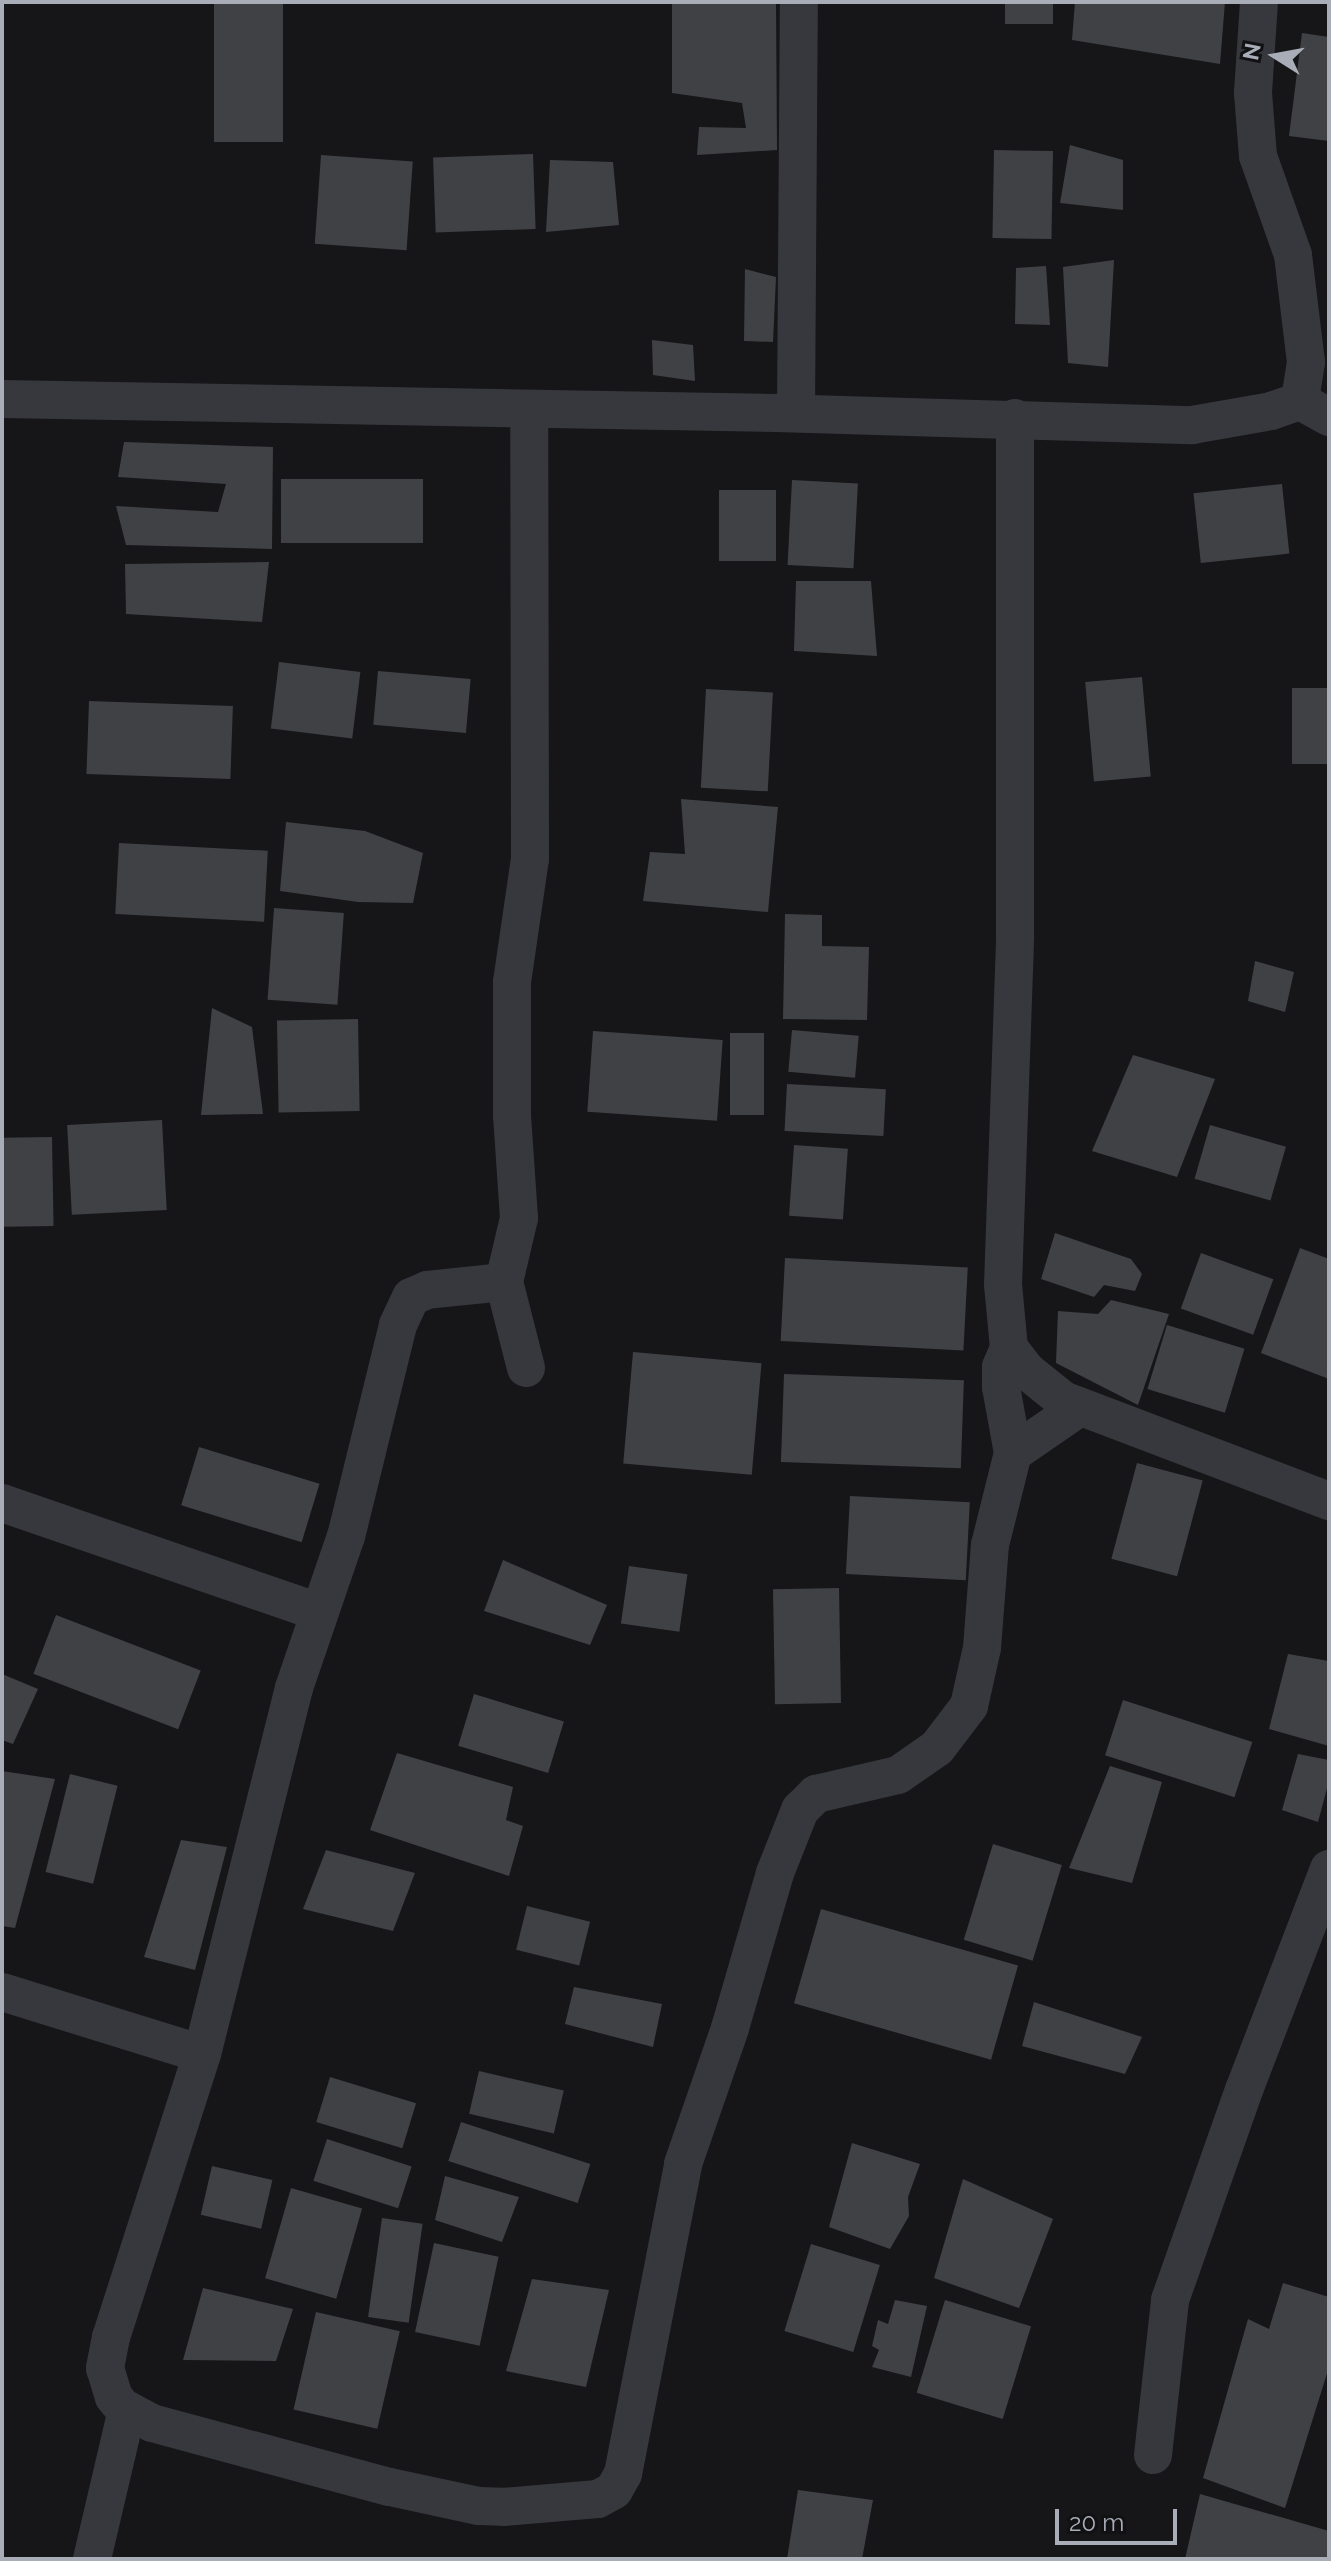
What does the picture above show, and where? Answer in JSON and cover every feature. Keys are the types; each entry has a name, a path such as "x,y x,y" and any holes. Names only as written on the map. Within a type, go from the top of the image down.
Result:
{"street":[{"path":"796,413 799,2"},
{"path":"2,399 796,413 1192,425 1271,411 1314,409 1293,255 1258,156 1253,93 1259,2"},
{"path":"526,1368 504,1282 519,1218 512,1115 512,982 530,859 529,409"},
{"path":"504,1282 427,1290 411,1297 398,1325 346,1536 291,1702 202,2054 111,2337 105,2368 114,2397 127,2410 152,2423 390,2487 479,2506 598,2499 614,2490 623,2474 683,2164 730,2028 775,1873 800,1810 816,1794 898,1775 937,1748 963,1718 982,1648 990,1545 1013,1453 1001,1387 1001,1367 1009,1348 1003,1285 1015,937 1015,418"},
{"path":"1009,1348 1027,1371 1063,1400 1329,1501"},
{"path":"1013,1453 1080,1407"},
{"path":"2,1503 319,1612"},
{"path":"1153,2455 1170,2300 1244,2090 1329,1869"},
{"path":"2,1992 202,2054"},
{"path":"92,2559 127,2410"}],"building":[{"path":"214,2 283,2 283,142 214,142"},
{"path":"776,2 777,150 697,155 699,127 746,128 742,103 672,93 672,3"},
{"path":"1005,2 1053,2 1053,24 1005,24"},
{"path":"1075,2 1225,2 1220,64 1072,40"},
{"path":"1302,33 1329,37 1329,141 1289,136"},
{"path":"1070,145 1123,160 1123,210 1060,203"},
{"path":"994,150 1053,151 1051,239 992,238"},
{"path":"533,154 536,229 436,232 433,157"},
{"path":"321,155 413,161 407,250 315,244"},
{"path":"550,160 613,162 619,225 546,232"},
{"path":"1114,260 1108,367 1068,363 1063,267"},
{"path":"1046,266 1050,325 1015,324 1016,268"},
{"path":"745,269 776,277 773,342 744,341"},
{"path":"652,340 693,345 695,381 653,375"},
{"path":"124,442 273,447 272,549 126,545 116,506 218,512 226,484 118,477"},
{"path":"281,479 423,479 423,543 281,543"},
{"path":"792,480 858,483 853,568 788,565"},
{"path":"1282,484 1289,554 1201,563 1193,493"},
{"path":"719,490 776,490 776,561 719,561"},
{"path":"269,562 262,622 126,614 125,564"},
{"path":"796,581 871,581 877,656 794,651"},
{"path":"279,662 360,672 352,738 271,729"},
{"path":"378,671 471,679 466,733 373,725"},
{"path":"1142,677 1151,777 1094,782 1085,682"},
{"path":"1292,688 1329,688 1329,764 1292,764"},
{"path":"706,689 773,693 768,791 701,788"},
{"path":"89,701 233,706 230,779 86,774"},
{"path":"681,799 778,807 768,912 643,901 650,852 685,854"},
{"path":"286,822 365,831 423,853 413,903 358,902 280,891"},
{"path":"119,843 268,851 264,922 115,914"},
{"path":"274,908 344,913 337,1005 268,1000"},
{"path":"785,914 822,915 822,946 869,947 867,1020 783,1019"},
{"path":"1255,961 1294,972 1285,1012 1248,1001"},
{"path":"212,1008 252,1027 263,1114 201,1115"},
{"path":"358,1019 360,1111 279,1112 277,1020"},
{"path":"792,1030 859,1036 855,1078 788,1072"},
{"path":"593,1031 723,1040 717,1121 587,1112"},
{"path":"730,1033 764,1033 764,1115 730,1115"},
{"path":"1133,1055 1215,1079 1177,1177 1092,1151"},
{"path":"787,1084 886,1089 883,1136 785,1131"},
{"path":"162,1120 167,1210 72,1215 67,1125"},
{"path":"1210,1125 1286,1147 1271,1201 1195,1179"},
{"path":"52,1137 54,1226 4,1227 2,1138"},
{"path":"794,1145 848,1149 843,1220 789,1216"},
{"path":"1055,1233 1131,1259 1142,1274 1135,1291 1104,1285 1094,1297 1041,1279"},
{"path":"1300,1248 1329,1259 1329,1379 1261,1353"},
{"path":"1201,1253 1273,1279 1253,1335 1181,1308"},
{"path":"785,1258 968,1268 963,1350 781,1341"},
{"path":"1111,1300 1169,1314 1138,1405 1056,1363 1058,1311 1098,1314"},
{"path":"1167,1325 1244,1349 1225,1413 1147,1389"},
{"path":"633,1352 762,1363 752,1475 623,1464"},
{"path":"784,1374 964,1380 961,1468 781,1462"},
{"path":"199,1447 319,1484 302,1542 181,1505"},
{"path":"1137,1463 1203,1481 1177,1576 1111,1559"},
{"path":"850,1496 970,1502 966,1580 846,1574"},
{"path":"503,1560 607,1605 590,1645 484,1611"},
{"path":"629,1566 687,1574 679,1632 621,1623"},
{"path":"839,1588 841,1703 775,1704 773,1589"},
{"path":"56,1615 201,1671 178,1729 33,1674"},
{"path":"1288,1654 1329,1661 1329,1746 1269,1729"},
{"path":"2,1674 38,1689 13,1744 2,1740"},
{"path":"474,1694 564,1721 548,1773 458,1746"},
{"path":"1123,1700 1252,1742 1234,1797 1105,1755"},
{"path":"397,1753 513,1787 506,1820 523,1826 509,1876 370,1830"},
{"path":"1298,1754 1329,1760 1329,1781 1318,1822 1282,1810"},
{"path":"1110,1766 1162,1782 1132,1883 1069,1868"},
{"path":"2,1771 55,1779 15,1928 2,1926"},
{"path":"70,1774 118,1786 93,1884 46,1872"},
{"path":"181,1840 227,1847 195,1970 144,1957"},
{"path":"993,1844 1062,1865 1033,1961 964,1940"},
{"path":"326,1850 415,1873 393,1931 303,1909"},
{"path":"527,1906 590,1922 579,1965 516,1950"},
{"path":"821,1909 1018,1966 991,2060 794,2003"},
{"path":"574,1987 662,2004 653,2047 565,2024"},
{"path":"1034,2002 1142,2037 1125,2074 1022,2046"},
{"path":"479,2071 564,2091 554,2133 469,2114"},
{"path":"330,2077 416,2103 402,2148 316,2122"},
{"path":"461,2122 590,2164 578,2203 448,2161"},
{"path":"327,2139 412,2167 398,2208 313,2181"},
{"path":"852,2143 920,2164 908,2197 909,2216 890,2249 829,2227"},
{"path":"212,2166 272,2180 261,2229 201,2215"},
{"path":"445,2176 519,2197 502,2242 435,2220"},
{"path":"963,2179 1053,2219 1019,2308 934,2278"},
{"path":"291,2188 362,2208 336,2299 265,2278"},
{"path":"382,2218 423,2224 409,2323 368,2317"},
{"path":"434,2243 499,2257 480,2346 415,2332"},
{"path":"811,2244 880,2265 853,2352 784,2331"},
{"path":"532,2279 609,2290 586,2387 506,2371"},
{"path":"1283,2283 1329,2297 1329,2367 1285,2508 1203,2478 1248,2319 1269,2329"},
{"path":"203,2288 293,2309 276,2361 183,2360"},
{"path":"895,2300 927,2306 911,2377 872,2367 879,2350 872,2346 878,2320 888,2324"},
{"path":"945,2300 1031,2326 1003,2419 917,2393"},
{"path":"316,2312 400,2331 377,2429 294,2409"},
{"path":"798,2490 873,2500 862,2559 787,2559"},
{"path":"1200,2494 1329,2531 1329,2559 1185,2559"}]}
